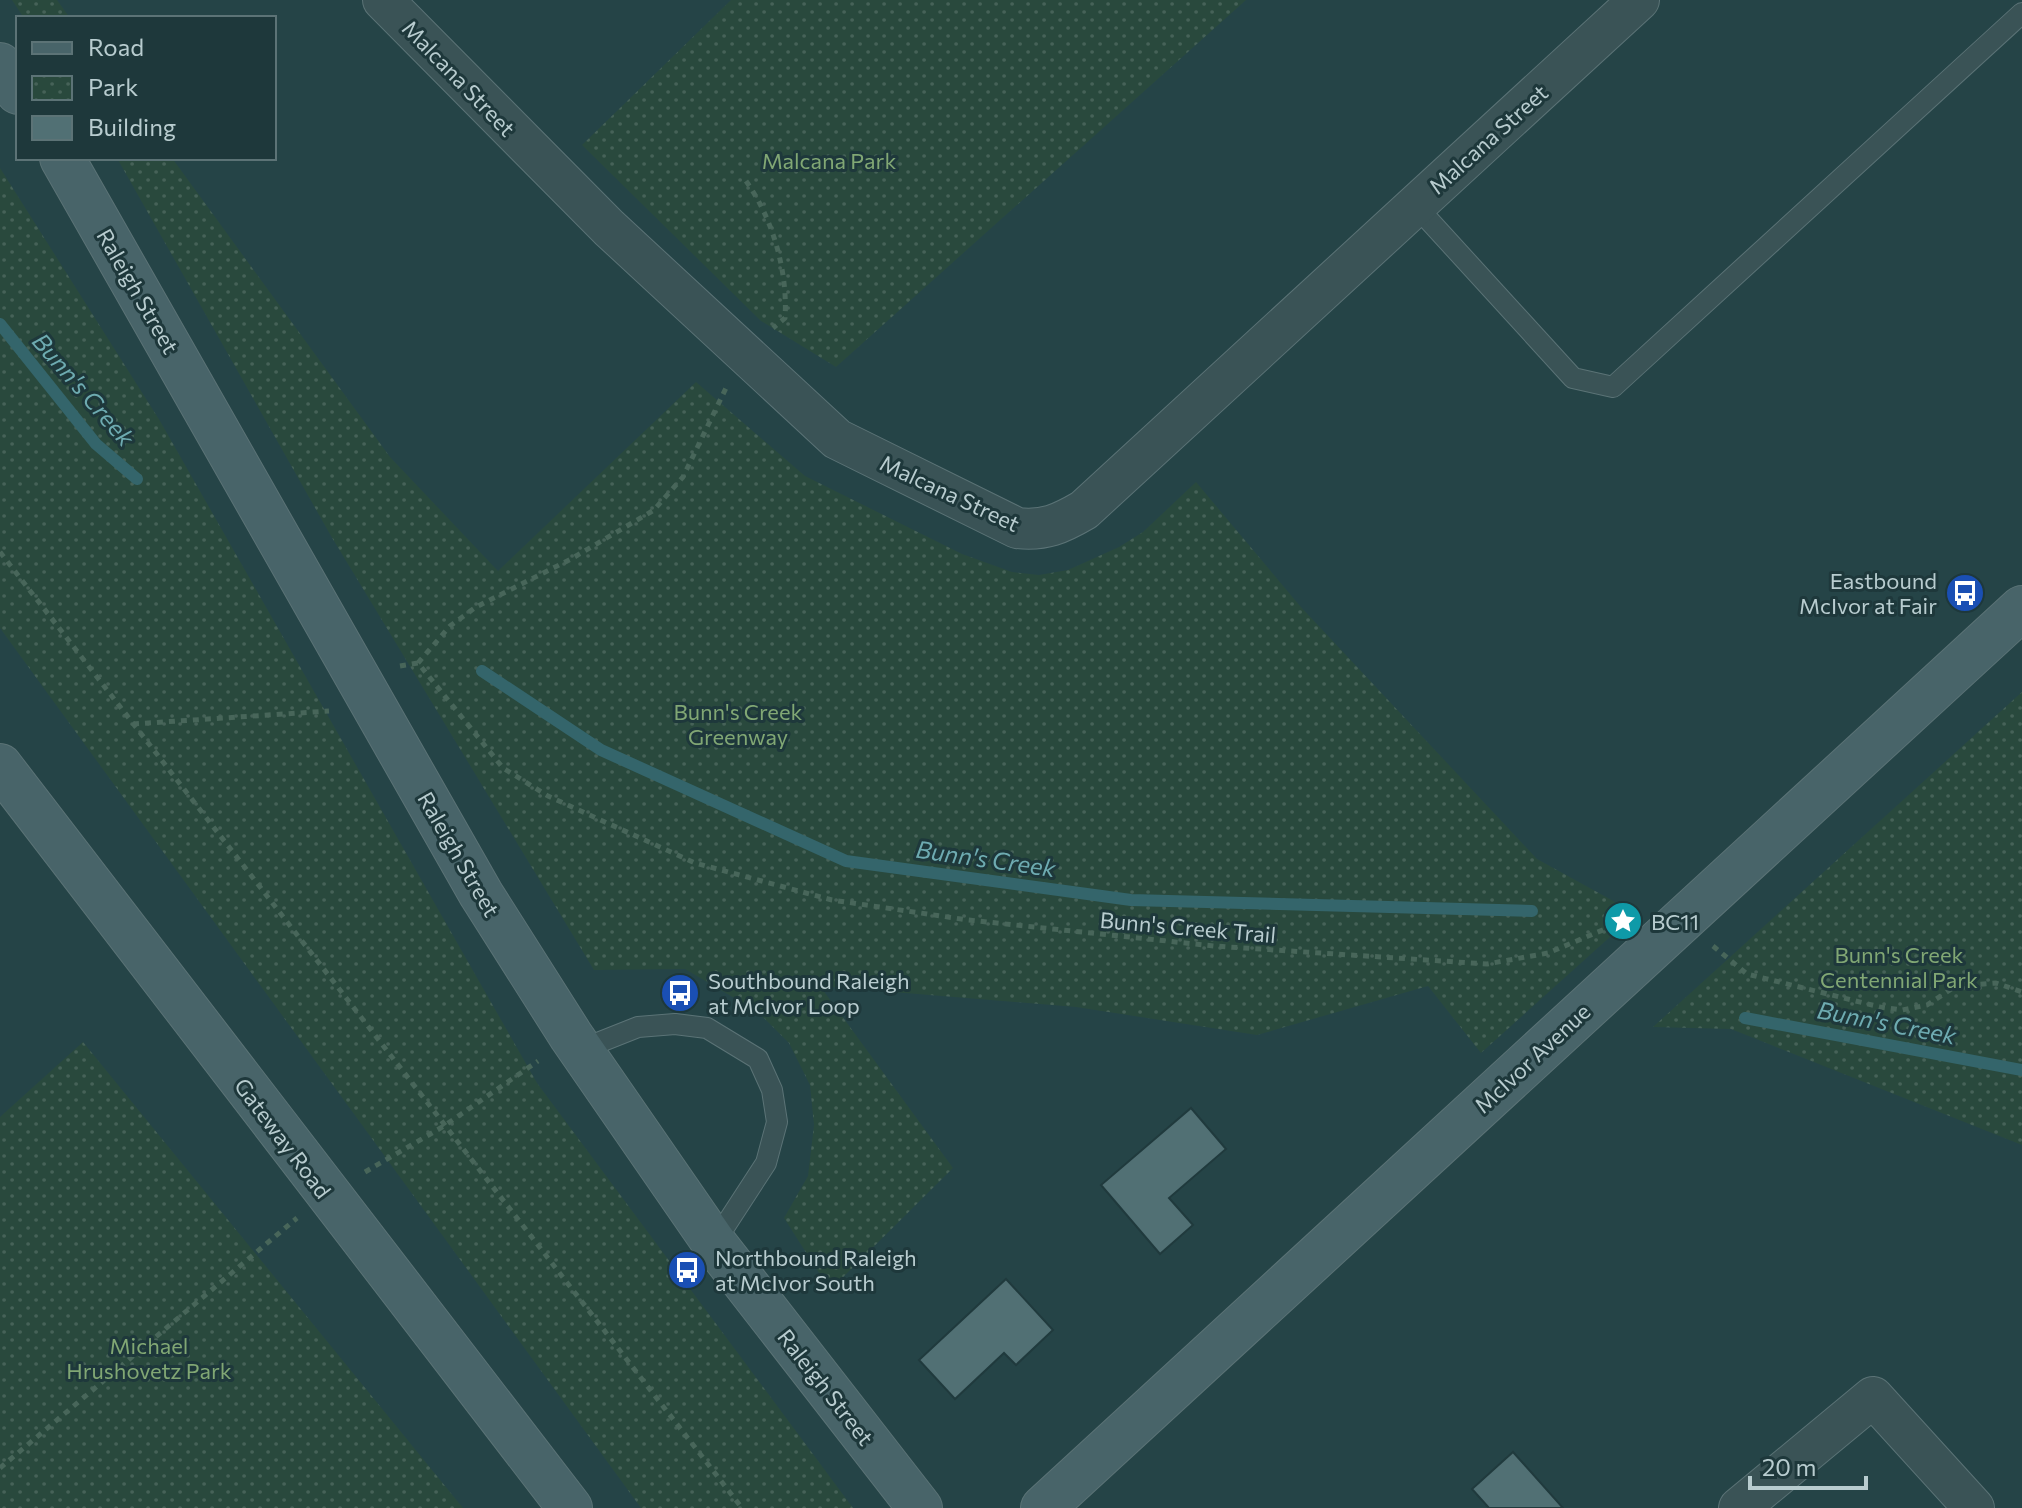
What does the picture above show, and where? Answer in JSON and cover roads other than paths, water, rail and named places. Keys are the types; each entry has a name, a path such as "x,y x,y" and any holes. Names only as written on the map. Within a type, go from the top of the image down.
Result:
{"street":[{"name":"Malcana Street","path":"383,0 609,228 837,439 1017,528 1038,531 1056,527 1084,510 1639,0"},
{"path":"0,65 16,89"},
{"name":"Raleigh Street","path":"63,160 381,680 481,894 576,1043 714,1243 920,1508"},
{"name":"McIvor Avenue","path":"1043,1508 2022,608"},
{"name":"Gateway Road","path":"0,766 570,1508"},
{"path":"1739,1508 1873,1397 1974,1508"}],"lane":[{"path":"1415,205 1573,378 1613,387 2022,13"},
{"path":"576,1043 638,1027 675,1024 707,1028 758,1059 772,1090 777,1122 766,1163 714,1243"}],"waterway":[{"name":"Bunn's Creek","path":"0,324 96,444 137,479"},
{"name":"Bunn's Creek","path":"482,671 601,750 846,861 1131,900 1532,911"},
{"name":"Bunn's Creek","path":"1745,1018 2022,1070"}],"place":[{"name":"Eastbound McIvor at Fair","path":"1965,593"},
{"name":"BC11","path":"1623,921"},
{"name":"Southbound Raleigh at McIvor Loop","path":"680,993"},
{"name":"Northbound Raleigh at McIvor South","path":"687,1270"}],"park label":[{"name":"Malcana Park","path":"829,160"},
{"name":"Bunn's Creek Greenway","path":"738,724"},
{"name":"Bunn's Creek Centennial Park","path":"1899,966"},
{"name":"Michael Hrushovetz Park","path":"149,1358"}]}
